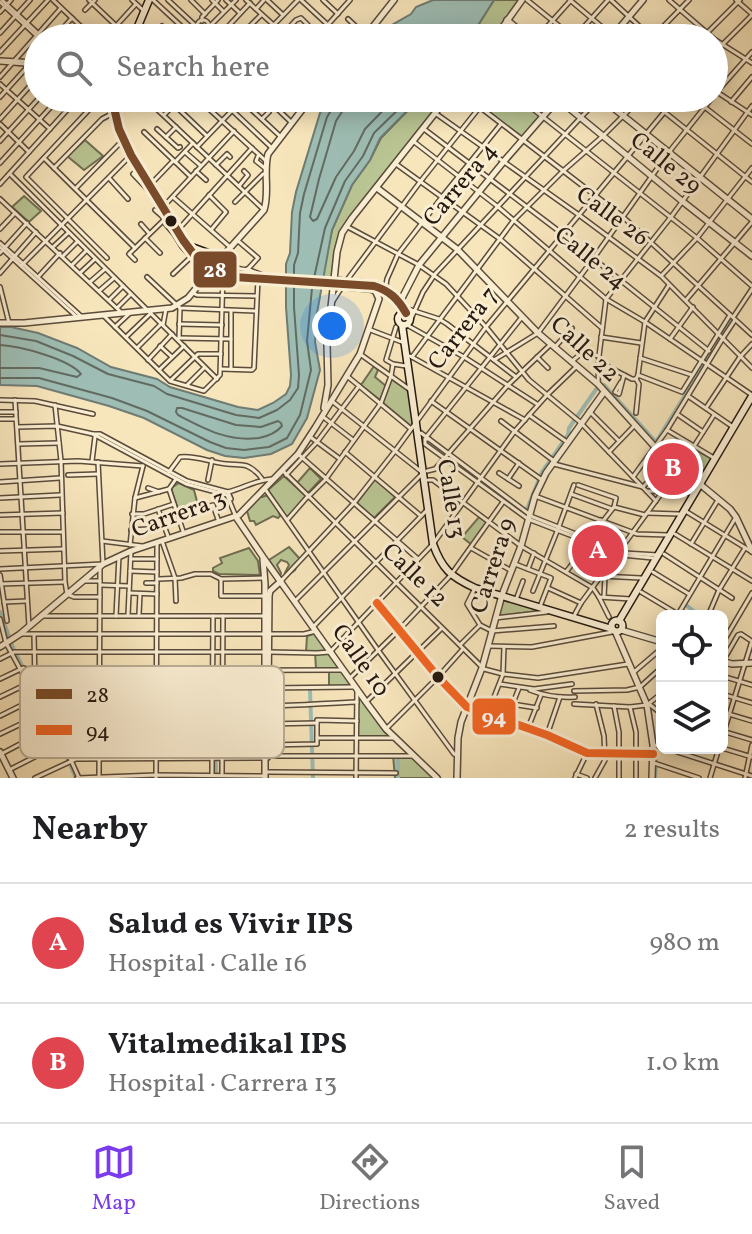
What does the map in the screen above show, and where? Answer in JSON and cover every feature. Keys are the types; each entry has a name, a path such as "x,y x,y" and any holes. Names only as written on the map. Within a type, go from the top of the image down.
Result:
{"main road":[{"path":"139,23 151,0"},
{"path":"115,112 131,155 163,207 165,219 202,262 231,274 247,272 262,278 374,286 390,294 404,317 404,343 434,542"},
{"path":"187,245 214,267"},
{"path":"202,262 200,253 214,267"},
{"path":"363,285 390,294 404,317"},
{"name":"Calle 13","path":"404,317 411,357 415,423 425,440 425,472 434,542 441,562 452,574 475,588 517,597 540,608 575,614 616,627"},
{"path":"685,513 752,395"},
{"path":"616,627 752,402"},
{"name":"Calle 13","path":"434,542 452,574 466,582 540,608 616,627"},
{"path":"616,627 641,592 659,557"}],"street":[{"path":"0,12 11,0"},
{"path":"0,33 30,0"},
{"path":"1,1 26,24 50,0 78,24"},
{"path":"151,0 179,24"},
{"path":"168,0 194,24"},
{"path":"191,0 205,14"},
{"path":"196,5 201,0"},
{"path":"226,0 240,13"},
{"path":"210,24 236,0"},
{"path":"256,9 266,0 283,15"},
{"path":"272,5 277,0"},
{"path":"274,24 299,0 327,24"},
{"path":"323,0 338,14"},
{"path":"504,24 524,0 557,24"},
{"path":"550,24 571,0 597,24"},
{"path":"585,24 609,0 636,24"},
{"path":"622,24 643,0"},
{"path":"669,0 696,24"},
{"path":"666,24 689,0"},
{"path":"85,10 92,1 114,24"},
{"path":"198,24 215,1 224,12"},
{"path":"329,24 348,1"},
{"path":"375,24 392,1"},
{"path":"716,24 738,1 752,14 728,37"},
{"path":"118,24 134,2 145,12"},
{"path":"231,24 248,2 272,24"},
{"path":"49,24 61,8"},
{"path":"251,24 261,14"},
{"path":"67,24 72,18"},
{"path":"348,19 353,24"},
{"path":"507,20 512,24"},
{"path":"202,21 207,24"},
{"path":"0,52 24,26"},
{"path":"0,43 5,47"},
{"path":"728,48 752,63"},
{"path":"0,77 24,52"},
{"path":"728,78 752,52"},
{"path":"0,61 24,64"},
{"path":"0,97 24,72"},
{"path":"731,102 752,77"},
{"path":"0,84 24,106"},
{"path":"24,93 0,122 29,152"},
{"path":"728,101 750,114"},
{"path":"598,384 606,299 750,114 752,106"},
{"path":"0,141 26,112"},
{"path":"30,112 50,129"},
{"path":"0,163 46,112"},
{"path":"0,184 65,112"},
{"path":"89,112 26,177 107,258"},
{"path":"54,168 102,119 115,112"},
{"path":"161,112 264,210"},
{"path":"164,115 167,112"},
{"path":"181,112 207,136"},
{"path":"213,112 266,161"},
{"path":"152,194 147,183 207,136 230,112"},
{"path":"234,112 272,148"},
{"path":"254,112 281,137"},
{"path":"262,119 269,112"},
{"path":"281,112 292,123"},
{"path":"178,339 179,307 264,210 267,201 266,161 272,148 300,112"},
{"path":"425,472 330,398 327,344 332,303 341,283 476,112"},
{"path":"486,112 622,216 752,335"},
{"path":"539,112 697,238 752,288 682,392 637,377 632,379 598,362"},
{"name":"Carrera 4","path":"404,317 419,265 547,112"},
{"name":"Calle 29","path":"573,112 752,256"},
{"path":"408,366 393,364 386,359 404,317 457,249 586,112"},
{"path":"619,112 752,220 686,300"},
{"path":"525,420 411,357 514,220 628,112"},
{"name":"Carrera 7","path":"281,581 354,503 486,327 663,112"},
{"path":"665,112 752,182"},
{"path":"492,358 538,333 669,152 702,112"},
{"path":"710,112 752,144"},
{"path":"341,283 339,242 346,226 435,113"},
{"name":"Calle 26","path":"435,113 661,276 752,368"},
{"path":"390,294 387,279 398,254 501,124"},
{"path":"166,137 176,127"},
{"path":"157,129 180,147"},
{"path":"423,129 564,235 709,351"},
{"path":"163,207 234,131"},
{"path":"144,132 191,177"},
{"path":"75,189 124,139"},
{"name":"Calle 24","path":"413,141 497,206 606,299 752,395"},
{"path":"177,231 252,148"},
{"path":"185,152 201,166"},
{"path":"216,165 227,154 230,157"},
{"path":"22,265 131,155"},
{"path":"259,155 255,160 266,172"},
{"path":"44,158 135,248"},
{"path":"396,164 500,239 602,328"},
{"path":"661,276 697,238 752,168"},
{"path":"196,171 206,180"},
{"path":"239,186 248,175 244,171"},
{"path":"235,202 266,172"},
{"path":"10,174 217,379"},
{"path":"109,178 128,199"},
{"name":"Calle 22","path":"377,188 457,249 538,333 598,384 655,447 730,509 752,552"},
{"path":"208,195 226,212 211,230"},
{"path":"173,197 230,248"},
{"path":"0,207 2,201 120,311"},
{"path":"155,210 165,219 191,257 214,267"},
{"path":"0,229 15,213"},
{"path":"135,260 129,254 165,219"},
{"path":"27,223 2,248 80,318"},
{"path":"141,224 150,234"},
{"path":"346,226 435,274 458,295 529,380 577,420 656,501"},
{"path":"0,273 36,232"},
{"path":"53,247 69,232"},
{"path":"145,238 160,253"},
{"path":"237,240 258,258 247,272"},
{"path":"37,278 78,241"},
{"path":"72,265 87,250"},
{"path":"173,274 191,257"},
{"path":"80,273 95,259"},
{"path":"103,315 170,381 204,391 217,379 221,369 222,296 214,267"},
{"path":"90,282 105,268"},
{"path":"99,291 114,277"},
{"path":"147,277 179,307"},
{"path":"221,369 254,369 256,296 262,278"},
{"path":"341,283 352,279 374,283 383,286 390,294"},
{"path":"330,398 360,354 379,299 376,290 341,283"},
{"path":"109,300 123,285"},
{"path":"636,413 637,377 645,322 669,285"},
{"path":"0,287 9,323"},
{"path":"193,293 256,296"},
{"path":"120,311 131,294"},
{"path":"379,299 390,294"},
{"path":"0,323 179,307 255,311"},
{"path":"670,339 693,307"},
{"path":"137,348 162,324 166,309"},
{"path":"231,311 231,369"},
{"path":"126,337 149,312"},
{"path":"115,327 131,313"},
{"path":"404,317 439,319 516,377"},
{"path":"404,317 427,337 538,405"},
{"path":"522,317 425,440 528,515"},
{"path":"179,324 222,325"},
{"path":"295,601 425,472 435,469 516,377 572,328"},
{"path":"368,329 404,343"},
{"path":"148,360 172,334"},
{"path":"633,477 677,414 709,351 721,336"},
{"path":"601,337 641,343"},
{"path":"178,339 231,339"},
{"path":"706,408 752,344"},
{"path":"160,346 172,357"},
{"path":"159,370 184,346"},
{"path":"0,659 15,652 330,652 434,542 514,432 583,352 599,356"},
{"path":"170,381 198,354 221,354"},
{"path":"360,354 411,391"},
{"path":"537,357 548,368"},
{"path":"640,358 692,375"},
{"path":"287,520 325,478 381,403 393,364"},
{"path":"187,385 205,368"},
{"path":"621,382 624,375"},
{"path":"347,376 381,403 415,423"},
{"path":"300,456 317,442 359,386"},
{"name":"Carrera 9","path":"455,778 460,730 489,646 502,594 521,546 540,478 577,420 604,392"},
{"path":"688,396 733,427"},
{"name":"Carrera 3","path":"0,647 102,565 130,548 160,542 235,514 300,456 330,398"},
{"path":"0,400 35,401 93,414"},
{"path":"15,400 29,626"},
{"path":"431,401 540,478"},
{"path":"55,405 61,461 67,594 100,597"},
{"path":"589,411 619,441"},
{"path":"0,412 16,412"},
{"path":"322,414 353,440"},
{"path":"677,414 703,432"},
{"path":"529,415 565,441"},
{"path":"575,614 680,468 714,415"},
{"path":"0,419 17,419"},
{"path":"501,421 552,461 662,493 695,493"},
{"path":"17,427 57,426 95,435 193,487 227,495 235,514"},
{"path":"609,452 635,426"},
{"path":"667,430 714,458"},
{"path":"95,435 102,541 100,666"},
{"path":"309,436 340,459"},
{"path":"19,444 59,443"},
{"path":"345,452 421,516"},
{"name":"Calle 13","path":"300,456 418,559"},
{"path":"169,472 180,457 193,457 243,465 262,479"},
{"path":"645,489 669,459"},
{"path":"208,480 212,460"},
{"path":"128,616 132,514 144,462"},
{"path":"0,464 144,462 194,484 228,492 262,479 275,479"},
{"path":"508,479 519,463"},
{"name":"Calle 12","path":"284,473 482,668 538,678 630,664"},
{"path":"499,473 519,486"},
{"path":"68,475 98,474"},
{"path":"0,482 61,478"},
{"path":"135,498 169,489 176,479"},
{"path":"428,480 433,480 521,546 593,588 602,597 648,705 656,738"},
{"path":"479,480 503,502 528,515 619,552 659,557 732,598"},
{"path":"533,591 576,485 615,497 613,508 566,572"},
{"path":"148,488 159,492"},
{"path":"169,489 184,534"},
{"path":"265,489 395,674 457,755"},
{"path":"228,492 235,514"},
{"path":"571,494 613,508 646,514 685,513 752,552"},
{"path":"0,498 62,495"},
{"path":"535,496 637,534 673,535 752,581"},
{"path":"691,544 718,499"},
{"path":"349,679 452,574 503,502"},
{"path":"132,514 144,514 174,504"},
{"path":"178,516 213,505 219,522"},
{"path":"158,509 169,539"},
{"path":"20,634 304,634 315,629 428,509"},
{"path":"0,515 63,513"},
{"name":"Calle 10","path":"235,514 386,729 437,778"},
{"path":"681,610 736,517"},
{"path":"131,530 144,530 163,523"},
{"path":"0,532 63,532"},
{"path":"102,541 130,548"},
{"path":"157,666 157,559 160,542"},
{"path":"160,542 175,578 176,601"},
{"path":"471,548 512,571"},
{"path":"711,610 745,548"},
{"path":"0,551 63,549"},
{"path":"528,569 534,553"},
{"path":"116,616 119,556"},
{"name":"Calle 10","path":"263,557 267,634"},
{"path":"577,558 604,574 645,579"},
{"path":"131,559 157,559"},
{"path":"495,618 540,608 548,588 551,578 515,564"},
{"path":"0,569 102,565"},
{"path":"130,571 157,572"},
{"path":"653,572 689,594"},
{"path":"265,579 269,573 277,575"},
{"path":"146,583 195,574 211,574 221,579 265,579"},
{"path":"602,597 604,574"},
{"path":"0,575 7,621"},
{"path":"221,579 221,596 265,596"},
{"path":"265,579 269,588 273,587"},
{"path":"82,581 129,586"},
{"path":"267,666 269,596 273,587 281,581"},
{"path":"517,597 523,581"},
{"path":"0,584 65,582"},
{"path":"475,588 467,604 480,625 492,631 554,626"},
{"path":"548,588 581,603"},
{"path":"641,592 671,610"},
{"path":"129,593 157,594"},
{"path":"728,631 752,593"},
{"path":"139,616 140,594"},
{"path":"602,597 633,599"},
{"path":"4,602 27,601"},
{"path":"377,603 467,707 547,735 587,753 653,754"},
{"path":"42,616 265,616"},
{"path":"213,616 217,634 217,666"},
{"path":"217,666 217,634 223,616"},
{"path":"0,619 22,666"},
{"path":"386,729 438,677 480,625"},
{"path":"489,646 532,647 616,627 656,640"},
{"path":"366,702 442,628"},
{"path":"34,634 35,666"},
{"path":"728,652 740,634 752,641 728,717"},
{"path":"487,715 503,674 504,647"},
{"path":"634,672 656,648"},
{"path":"728,662 752,663"},
{"path":"284,670 342,670"},
{"path":"0,679 20,671"},
{"path":"574,691 627,690 640,687 656,673"},
{"path":"728,678 752,685"},
{"path":"500,684 519,688 572,684"},
{"path":"0,697 20,688"},
{"path":"284,688 356,688 356,775"},
{"path":"513,704 519,688"},
{"path":"527,688 541,695 575,697"},
{"path":"528,729 541,695"},
{"path":"728,696 752,703"},
{"path":"547,735 560,697"},
{"path":"574,704 630,707 648,705 656,698"},
{"path":"493,701 537,708"},
{"path":"284,707 357,702"},
{"path":"595,778 605,753 596,704"},
{"path":"648,705 656,710"},
{"path":"0,716 20,706"},
{"path":"614,706 619,732 619,778"},
{"path":"630,707 636,732 636,778"},
{"path":"729,714 752,721"},
{"path":"284,724 357,721"},
{"path":"284,745 317,744 314,723"},
{"path":"0,734 20,724"},
{"path":"728,734 752,742 745,776"},
{"path":"317,738 395,738"},
{"path":"20,743 0,753 10,776 38,758"},
{"path":"312,745 312,756"},
{"path":"652,778 656,749"},
{"path":"728,750 751,757"},
{"path":"587,753 576,776 587,778"},
{"path":"682,754 752,776"},
{"path":"710,778 719,754"},
{"path":"284,757 414,756"},
{"path":"67,758 78,778 396,773"},
{"path":"99,758 99,777"},
{"path":"156,758 156,777"},
{"path":"35,778 68,761 217,758"},
{"path":"217,758 217,777"},
{"path":"217,758 217,777"},
{"path":"655,764 699,778"},
{"path":"678,778 680,772"}],"green space":[{"path":"494,0 520,0 503,24 479,24"},
{"path":"406,112 434,112 344,227 333,279 322,279 332,230 352,185 381,138"},
{"path":"489,112 537,112 542,116 523,139"},
{"path":"85,140 103,156 84,170 67,156"},
{"path":"24,196 41,211 29,222 12,207"},
{"path":"374,366 378,370 375,377 386,386 380,400 361,385"},
{"path":"391,379 410,392 414,422 411,426 382,402"},
{"path":"694,449 712,459 699,482 682,467"},
{"path":"310,468 321,479 307,494 296,484"},
{"path":"284,476 307,497 287,518 268,490"},
{"path":"375,479 395,497 374,518 357,503"},
{"path":"179,483 194,490 199,509 180,515 171,488"},
{"path":"268,495 280,516 273,516 256,525 250,521 247,511 259,497"},
{"path":"479,517 487,522 472,545 462,537"},
{"path":"289,547 300,559 295,570 288,575 285,573 289,565 281,560 277,565 280,577 269,560"},
{"path":"249,548 258,561 260,575 219,574 213,571 222,563 220,558"},
{"path":"503,596 539,607 539,611 497,616"},
{"path":"316,633 340,669 316,669 315,652 306,652 307,636"},
{"path":"329,670 342,670 353,686 329,687"},
{"path":"357,690 395,738 357,738"},
{"path":"393,755 414,756 437,778 395,778"}],"water":[{"path":"433,0 494,0 479,24 394,24 411,14 416,7"},
{"path":"406,112 380,138 370,160 352,185 332,230 317,313 315,342 320,370 307,418 292,444 271,454 244,458 225,456 144,418 109,406 37,386 0,385 0,327 11,327 38,333 77,348 111,367 238,407 258,410 286,394 291,375 286,264 290,253 292,212 320,113"}],"waterway":[{"path":"604,385 656,442 731,321 736,320"},
{"path":"425,440 525,514 542,472 597,388"},
{"path":"686,605 692,610"},
{"path":"0,612 22,666"},
{"path":"310,690 313,778"},
{"path":"655,778 656,754"},
{"path":"398,756 398,778"},
{"path":"67,758 76,778"},
{"path":"216,758 216,778"}],"transit line":[{"name":"28","path":"115,112 131,155 183,240 204,264 234,277 374,286 393,296 406,313"},
{"name":"94","path":"377,603 467,707 547,735 587,753 653,754"}],"place":[{"name":"Vitalmedikal IPS","path":"673,469"},
{"name":"Salud es Vivir IPS","path":"598,551"}]}
